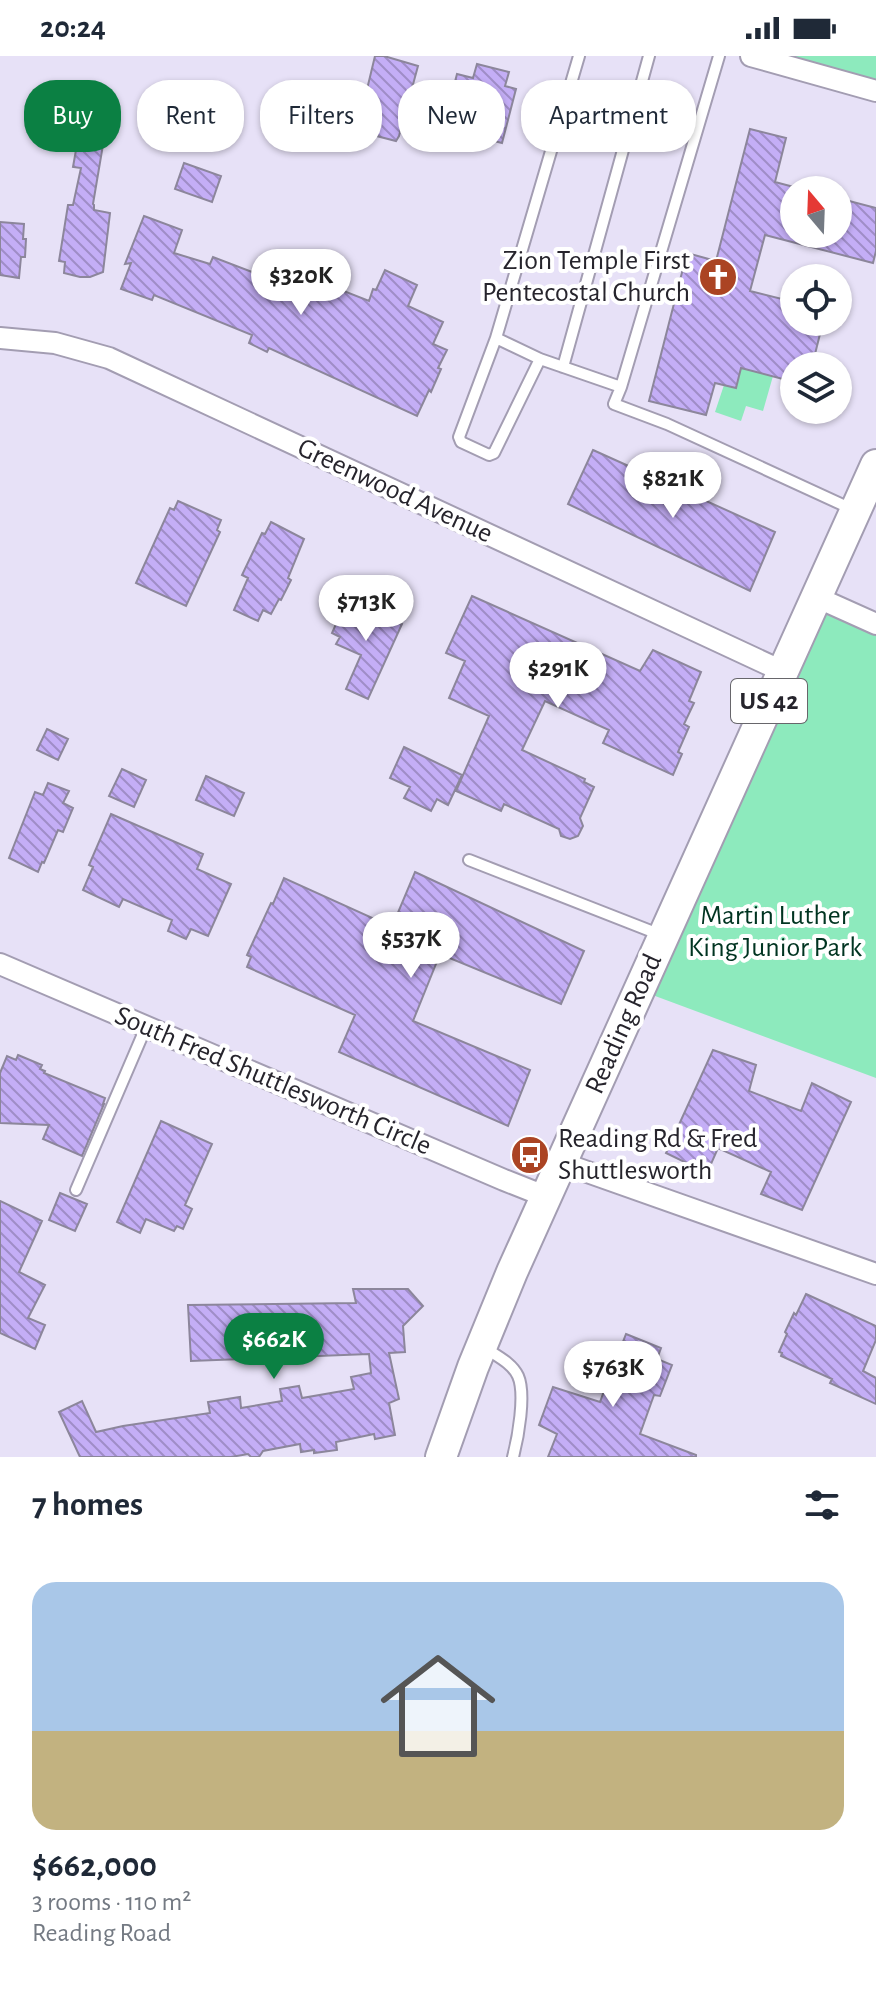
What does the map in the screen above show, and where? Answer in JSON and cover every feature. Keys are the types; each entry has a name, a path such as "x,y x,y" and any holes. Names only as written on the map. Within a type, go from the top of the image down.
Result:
{"main road":[{"name":"Reading Road","path":"441,1457 482,1346 547,1197 876,465"}],"street":[{"path":"751,56 876,91"},
{"name":"Greenwood Avenue","path":"0,338 55,343 109,358 782,671"},
{"path":"816,597 876,624"},
{"name":"South Fred Shuttlesworth Circle","path":"0,964 547,1197"},
{"path":"562,1163 876,1274"}],"lane":[{"path":"540,359 494,453 489,455 461,442 459,437 496,338 579,56"},
{"path":"563,367 649,56"},
{"path":"719,56 614,404 667,424 855,511"},
{"path":"496,338 540,359 621,387"},
{"path":"469,860 663,936"},
{"path":"76,1190 146,1027"},
{"path":"482,1346 508,1363 518,1376 521,1395 513,1457"}],"green space":[{"path":"751,56 876,56 876,91"},
{"path":"741,368 773,376 763,411 746,406 741,421 715,412 724,385 736,388"},
{"name":"Martin Luther King Junior Park","path":"816,597 876,624 876,1078 639,990"}],"building":[{"path":"375,56 418,66 414,80 398,80 396,141 382,137 382,80 369,80"},
{"path":"477,64 509,72 505,86 505,80 455,80 457,74 473,78"},
{"path":"505,86 516,89 505,131"},
{"name":"Zion Temple First Pentecostal Church","path":"750,129 786,138 775,182 780,183 780,239 765,235 750,291 780,298 780,336 820,336 816,352 780,352 780,378 741,368 736,388 715,383 706,415 649,401 687,253 716,261"},
{"path":"76,152 102,152 93,204 94,210 110,213 103,272 90,277 64,273 65,262 59,261 68,205 73,205 81,168 73,167"},
{"path":"184,163 221,176 212,202 175,189"},
{"name":"Zion Temple First Pentecostal Church","path":"852,202 876,208 873,263 815,248 852,248"},
{"path":"144,216 182,230 174,253 210,264 213,257 252,272 260,260 280,268 275,278 313,295 316,288 323,291 326,284 369,301 385,270 417,285 408,306 443,322 433,344 447,350 431,392 429,390 417,416 269,348 267,352 249,343 252,335 154,295 152,300 121,289 131,263 125,264"},
{"path":"0,222 24,224 25,257 21,257 19,278 0,275"},
{"path":"593,450 775,532 750,591 568,504"},
{"path":"178,501 221,520 217,530 220,532 186,606 136,583 170,508 174,510"},
{"path":"271,522 304,539 281,600 271,614 263,610 258,621 234,610 248,578 242,575 262,533 265,534"},
{"path":"472,596 640,671 653,650 701,672 689,701 694,703 684,724 689,727 678,752 682,754 673,775 603,743 609,730 545,701 522,750 585,779 584,782 594,787 580,818 583,826 578,836 570,839 561,836 559,829 504,804 501,811 456,791 489,716 449,698 465,661 446,653"},
{"path":"347,599 402,624 368,699 346,689 361,655 336,644 340,637 332,633"},
{"path":"47,729 68,739 58,760 37,750"},
{"path":"404,747 462,775 448,805 437,799 431,811 404,798 410,787 390,778"},
{"path":"122,769 146,780 134,807 109,796"},
{"path":"206,776 244,793 234,816 196,800"},
{"path":"48,783 69,791 63,803 73,808 63,832 58,830 38,872 9,858 35,792 43,795"},
{"path":"111,814 203,854 197,869 231,884 208,936 191,929 186,939 168,931 172,920 123,899 119,907 83,890 93,867 89,865"},
{"path":"415,872 584,951 561,1004 440,954 413,1021 530,1070 508,1126 339,1052 355,1015 247,967 251,957 247,955 284,878 392,927"},
{"path":"713,1050 756,1065 749,1091 801,1111 812,1083 851,1102 802,1210 761,1194 771,1172 718,1148 707,1173 666,1153"},
{"path":"18,1055 42,1065 40,1069 44,1073 105,1098 82,1156 43,1139 49,1125 0,1123 0,1073 7,1056 16,1060"},
{"path":"161,1121 212,1144 185,1205 192,1209 183,1229 177,1226 174,1231 146,1219 140,1233 117,1222"},
{"path":"60,1193 87,1204 75,1231 49,1220"},
{"path":"0,1201 42,1221 19,1272 45,1285 28,1318 45,1325 35,1349 0,1333"},
{"path":"353,1289 408,1289 423,1306 403,1326 405,1352 389,1353 399,1399 389,1403 395,1435 375,1439 374,1434 336,1442 337,1450 314,1453 314,1450 301,1452 300,1444 263,1451 259,1457 248,1454 231,1457 80,1457 59,1412 82,1401 96,1432 210,1413 208,1402 240,1397 241,1408 282,1401 280,1389 299,1386 302,1398 354,1389 351,1377 371,1373 369,1354 191,1361 188,1305 356,1303"},
{"path":"806,1294 876,1326 876,1340 863,1371 876,1378 876,1404 830,1383 832,1379 781,1356 779,1352 787,1334 785,1332"},
{"path":"626,1334 661,1348 657,1359 672,1365 660,1396 654,1395 640,1434 696,1457 548,1457 557,1434 539,1425 553,1387 600,1402 612,1369 603,1365 610,1348 619,1352"}],"place":[{"name":"Zion Temple First Pentecostal Church","path":"718,277"},
{"name":"Reading Rd & Fred Shuttlesworth","path":"530,1155"}]}
